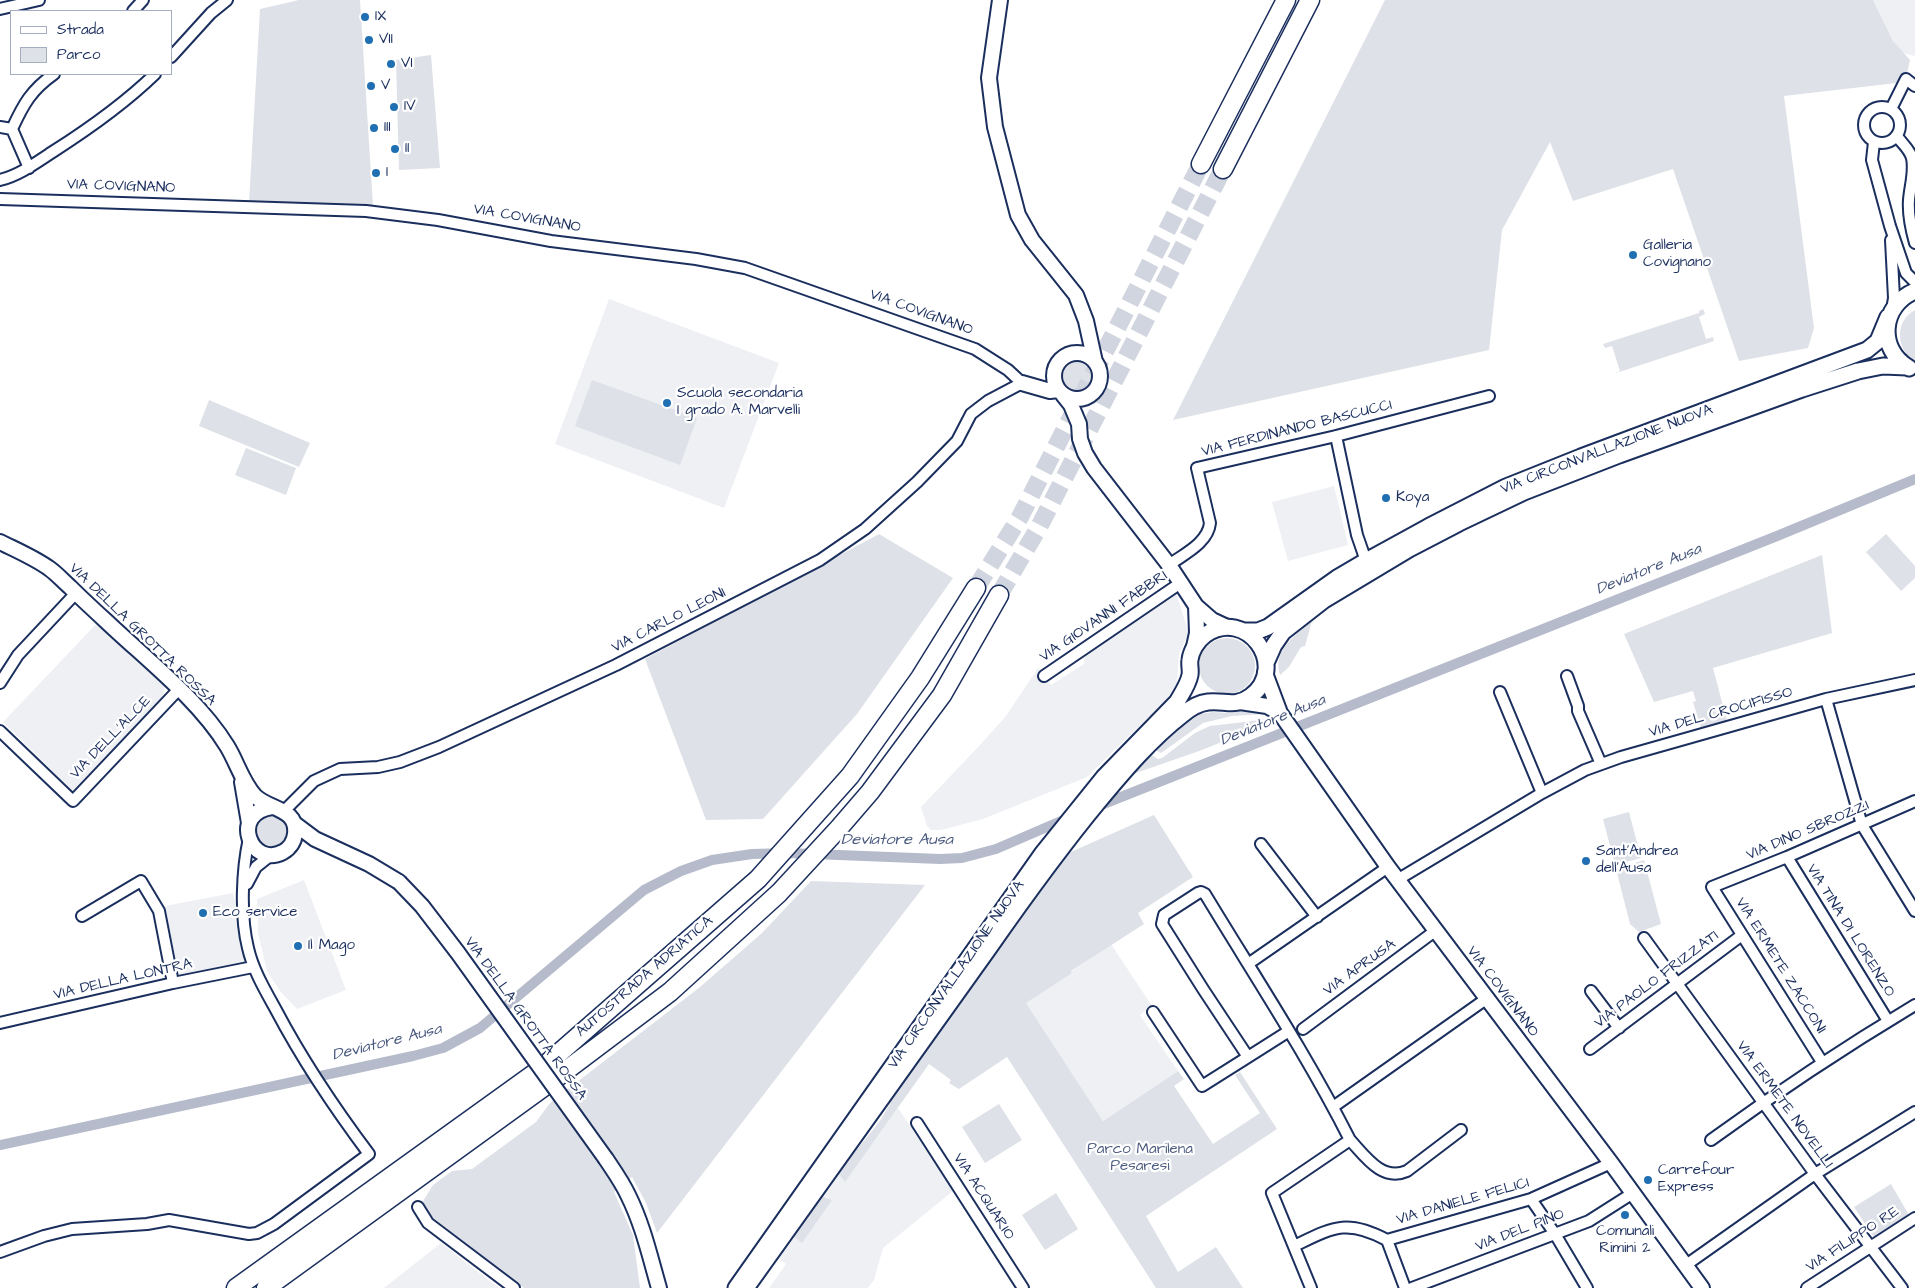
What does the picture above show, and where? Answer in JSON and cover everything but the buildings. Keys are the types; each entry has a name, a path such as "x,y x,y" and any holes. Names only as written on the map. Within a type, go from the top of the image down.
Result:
{"highway":[{"path":"1202,164 1286,0"},
{"path":"1223,169 1310,0"},
{"name":"AUTOSTRADA ADRIATICA","path":"236,1288 542,1068 758,878 850,776 915,686 976,588"},
{"name":"AUTOSTRADA ADRIATICA","path":"266,1288 556,1078 670,992 779,893 870,792 942,695 999,595"}],"main road":[{"path":"1911,368 1895,356 1888,342 1887,325 1890,314 1902,298 1915,292"},
{"name":"VIA CIRCONVALLAZIONE NUOVA","path":"1227,627 1244,631 1268,627 1337,578 1366,561 1428,527 1532,476 1867,350 1878,341 1890,314"},
{"name":"VIA CIRCONVALLAZIONE NUOVA","path":"746,1288 1111,778 1181,716 1205,702 1228,704 1240,702 1252,695 1260,686 1274,645 1283,632 1311,609 1409,549 1524,492 1802,389 1858,371 1883,366 1911,368"},
{"path":"1194,647 1208,633 1227,627"},
{"path":"1244,631 1259,644 1264,653 1266,668"},
{"name":"VIA CIRCONVALLAZIONE NUOVA","path":"736,1288 1042,854 1177,702 1186,688 1194,647"},
{"path":"1190,673 1195,685 1203,695 1215,702"}],"street":[{"path":"0,9 39,0"},
{"path":"134,10 143,0"},
{"path":"172,56 211,14 227,0"},
{"path":"1000,0 990,78 995,127 1018,215 1032,240 1076,295 1086,321 1095,362 1100,375 1099,382 1084,405 1078,424"},
{"path":"29,168 12,129 24,102 41,83 53,75"},
{"path":"0,180 29,168 87,130 117,108 153,75"},
{"path":"1891,110 1906,79 1915,86"},
{"path":"1886,107 1896,113 1900,124 1897,136 1894,140 1884,144 1869,139 1864,129 1866,117 1874,109 1886,107"},
{"path":"0,127 12,129"},
{"path":"1897,136 1901,143 1908,148 1914,168 1909,201 1910,226 1915,243"},
{"path":"1874,142 1872,160 1890,226 1906,273 1915,282"},
{"name":"VIA COVIGNANO","path":"0,199 366,211 438,220 551,241 745,268 975,349 1008,370 1022,383"},
{"path":"1890,226 1894,298 1890,314"},
{"path":"1086,321 1082,338 1069,354 1057,363 1053,377 1060,393 1071,405 1085,453 1094,468 1169,564 1196,606 1212,620 1227,627"},
{"path":"1069,354 1083,354 1095,362"},
{"path":"1022,383 1036,381 1054,370"},
{"path":"1022,383 1077,399 1091,394"},
{"name":"VIA CARLO LEONI","path":"278,809 314,781 340,769 378,767 400,762 439,747 616,664 820,560 864,529 917,482 957,441 971,414 988,401 1022,383"},
{"name":"VIA FERDINANDO BASCUCCI","path":"1169,564 1205,538 1210,531 1210,523 1197,468 1336,436 1488,396"},
{"path":"1336,436 1359,540 1366,561"},
{"name":"VIA DELLA GROTTA ROSSA","path":"0,542 50,569 179,689 205,717 227,746 255,796 278,809"},
{"name":"VIA GIOVANNI FABBRI","path":"1044,676 1182,582"},
{"path":"0,683 18,655 76,593"},
{"path":"1194,647 1197,633 1196,606"},
{"name":"VIA COVIGNANO","path":"1266,668 1280,713 1306,751 1397,880 1633,1192 1702,1288"},
{"path":"1566,676 1578,706 1578,711 1601,764"},
{"name":"VIA DEL CROCIFISSO","path":"1397,880 1584,770 1826,699 1915,680"},
{"name":"VIA DELL'ALCE","path":"0,731 73,800 179,689"},
{"path":"1500,692 1542,794"},
{"path":"1826,699 1862,826 1914,906"},
{"path":"1240,702 1267,706 1280,713"},
{"name":"VIA DELLA GROTTA ROSSA","path":"241,774 249,823"},
{"name":"VIA DINO SBROZZI","path":"1712,887 1862,826 1915,801"},
{"path":"0,1252 44,1236 72,1229 147,1224 168,1220 249,1234 257,1233 274,1224 369,1154 334,1107 304,1061 253,967 243,920 244,867 249,838 249,823 258,811 278,809 292,818 295,824 294,839 285,851 271,855 256,867 250,875 244,890"},
{"name":"VIA DELLA GROTTA ROSSA","path":"295,824 303,832 331,848 369,864 399,882 422,906 606,1158 628,1195 648,1250 659,1288"},
{"path":"249,838 257,850 271,855"},
{"path":"1261,844 1317,918"},
{"name":"VIA DELLA GROTTA ROSSA","path":"285,851 298,847 312,846 331,848"},
{"name":"VIA TINA DI LORENZO","path":"1787,857 1888,1021"},
{"path":"1248,964 1388,867"},
{"path":"82,916 141,881 159,911 173,983"},
{"name":"VIA ERMETE ZACCONI","path":"1712,887 1822,1062"},
{"path":"1248,1056 1162,924 1164,915 1201,892 1205,894 1289,1032 1350,1140 1382,1171 1399,1175 1407,1171 1461,1130"},
{"name":"VIA APRUSA","path":"1303,1029 1435,931"},
{"name":"VIA PAOLO FRIZZATI","path":"1590,1050 1742,935"},
{"name":"VIA ERMETE NOVELLI","path":"1644,938 1815,1174 1902,1288"},
{"name":"VIA DELLA LONTRA","path":"0,1023 173,983 253,967"},
{"path":"1591,991 1619,1028"},
{"path":"1333,1107 1486,999"},
{"path":"1711,1140 1822,1062 1915,1005"},
{"path":"1153,1012 1202,1086 1289,1032"},
{"path":"1686,1265 1815,1174 1915,1112"},
{"name":"VIA ACQUARIO","path":"917,1123 1023,1288"},
{"path":"1311,1288 1272,1193 1350,1140"},
{"name":"VIA DANIELE FELICI","path":"1294,1246 1322,1232 1348,1226 1369,1230 1386,1240 1531,1199 1611,1163"},
{"name":"VIA DEL PINO","path":"1412,1288 1589,1221 1633,1192"},
{"path":"1531,1199 1555,1234 1587,1288"},
{"path":"418,1207 428,1223 514,1288"},
{"name":"VIA FILIPPO RE","path":"1807,1288 1915,1218"},
{"path":"1386,1240 1404,1288"},
{"path":"648,1250 670,1288"},
{"name":"VIA DELLA GROTTA ROSSA","path":"648,1250 651,1288"}],"shaded area":[{"path":"1873,0 1915,0 1915,56 1902,53 1893,41"},
{"name":"Scuola secondaria I grado A. Marvelli","path":"609,299 779,363 724,508 555,444"},
{"path":"1334,486 1348,545 1288,561 1272,502"},
{"path":"1176,593 1188,630 1187,637 1179,654 1177,683 1165,701 1087,777 983,819 941,830 931,830 927,826 921,807 1006,716 1038,668 1051,685 1084,664 1085,654"},
{"path":"99,621 165,682 163,699 74,792 3,722"},
{"path":"304,880 346,990 297,1009 280,991 267,971 258,933 257,899"},
{"path":"233,893 247,962 179,976 165,906"},
{"path":"1111,944 1152,1006 1140,1015 1178,1071 1103,1121 1026,1003"},
{"path":"898,1108 953,1191 883,1248 874,1280 868,1288 769,1288 786,1264 779,1259 794,1237 801,1242 828,1197 822,1196 838,1173 845,1181"},
{"path":"441,1243 499,1288 384,1288"}],"green space":[{"path":"299,0 360,0 373,206 249,203 260,9"},
{"path":"1385,0 1873,0 1893,41 1910,60 1905,82 1784,96 1814,328 1808,348 1739,361 1673,169 1573,201 1550,142 1502,230 1489,350 1173,420"},
{"path":"431,55 440,168 399,170 396,60"},
{"path":"1703,309 1705,314 1699,317 1706,339 1713,337 1714,341 1613,374 1620,371 1612,346 1605,348 1603,344 1699,313"},
{"path":"1915,310 1915,362 1904,350 1900,336 1903,321"},
{"path":"1076,358 1083,359 1089,363 1093,369 1093,383 1089,389 1083,393 1076,394 1069,393 1063,389 1059,383 1058,376 1059,369 1063,363 1069,359"},
{"path":"592,380 697,418 680,465 575,426"},
{"path":"209,400 310,443 299,467 199,426"},
{"path":"246,448 296,468 286,495 235,475"},
{"path":"879,534 953,578 857,714 763,819 706,820 645,659"},
{"path":"1886,534 1915,566 1915,578 1901,591 1866,552"},
{"path":"1822,555 1832,633 1713,668 1727,721 1701,728 1693,702 1696,701 1693,691 1654,702 1624,634"},
{"path":"1312,621 1305,646 1301,647 1289,667 1280,675 1278,666 1282,651"},
{"path":"1227,638 1238,640 1247,646 1253,655 1255,666 1253,677 1247,686 1238,692 1227,694 1216,692 1207,686 1201,677 1199,666 1201,655 1207,646 1216,640"},
{"path":"1254,710 1267,711 1264,714 1232,716 1203,723 1161,753 1155,750 1175,732 1200,714"},
{"path":"1272,716 1263,725 1202,750 1133,774 1150,754 1158,759 1162,758 1195,733 1210,726 1261,720"},
{"path":"1629,812 1641,858 1615,865 1603,819"},
{"path":"272,815 279,816 284,820 288,825 288,839 284,844 279,848 272,849 265,848 260,844 256,839 255,832 256,825 260,820 265,816"},
{"name":"Parco Marilena Pesaresi","path":"1154,815 1193,877 1138,913 1144,924 1071,971 1072,973 1026,1003 1103,1121 1178,1071 1184,1079 1174,1086 1213,1144 1260,1113 1235,1075 1240,1072 1277,1129 1146,1216 1178,1272 1216,1247 1243,1288 1156,1288 1007,1057 959,1089 949,1083 951,1080 929,1064 845,1182 838,1173 880,1121 904,1079 1064,855"},
{"path":"1644,860 1661,924 1639,932 1630,924 1616,869"},
{"path":"811,881 925,885 657,1233 646,1203 632,1177 614,1192 633,1235 640,1288 524,1288 427,1213 423,1201 433,1185 452,1171 472,1169 536,1122 550,1103 700,987 762,933"},
{"path":"999,1104 1022,1140 985,1163 962,1127"},
{"path":"1891,1184 1910,1217 1875,1239 1854,1207"},
{"path":"1056,1193 1078,1229 1045,1250 1022,1215"},
{"path":"822,1196 832,1200 802,1243 794,1237 796,1231"}],"waterway":[{"name":"Deviatore Ausa","path":"1096,807 1777,536 1915,479"},
{"name":"Deviatore Ausa","path":"0,1145 443,1048 480,1028 644,890 681,871 712,860 752,854 788,853 940,859 962,858 996,849 1068,818"}],"tunnel":[{"path":"976,588 1020,517 1201,164"},
{"path":"999,595 1039,527 1223,169"}],"place":[{"name":"IX","path":"365,17"},
{"name":"VII","path":"369,40"},
{"name":"VI","path":"391,64"},
{"name":"V","path":"371,86"},
{"name":"IV","path":"394,107"},
{"name":"III","path":"374,128"},
{"name":"II","path":"395,149"},
{"name":"I","path":"376,173"},
{"name":"Galleria Covignano","path":"1633,255"},
{"name":"Scuola secondaria I grado A. Marvelli","path":"667,403"},
{"name":"Koya","path":"1386,498"},
{"name":"Sant'Andrea dell'Ausa","path":"1586,861"},
{"name":"Eco service","path":"203,913"},
{"name":"Il Mago","path":"298,946"},
{"name":"Carrefour Express","path":"1648,1180"},
{"name":"Comunali Rimini 2","path":"1625,1215"}]}
